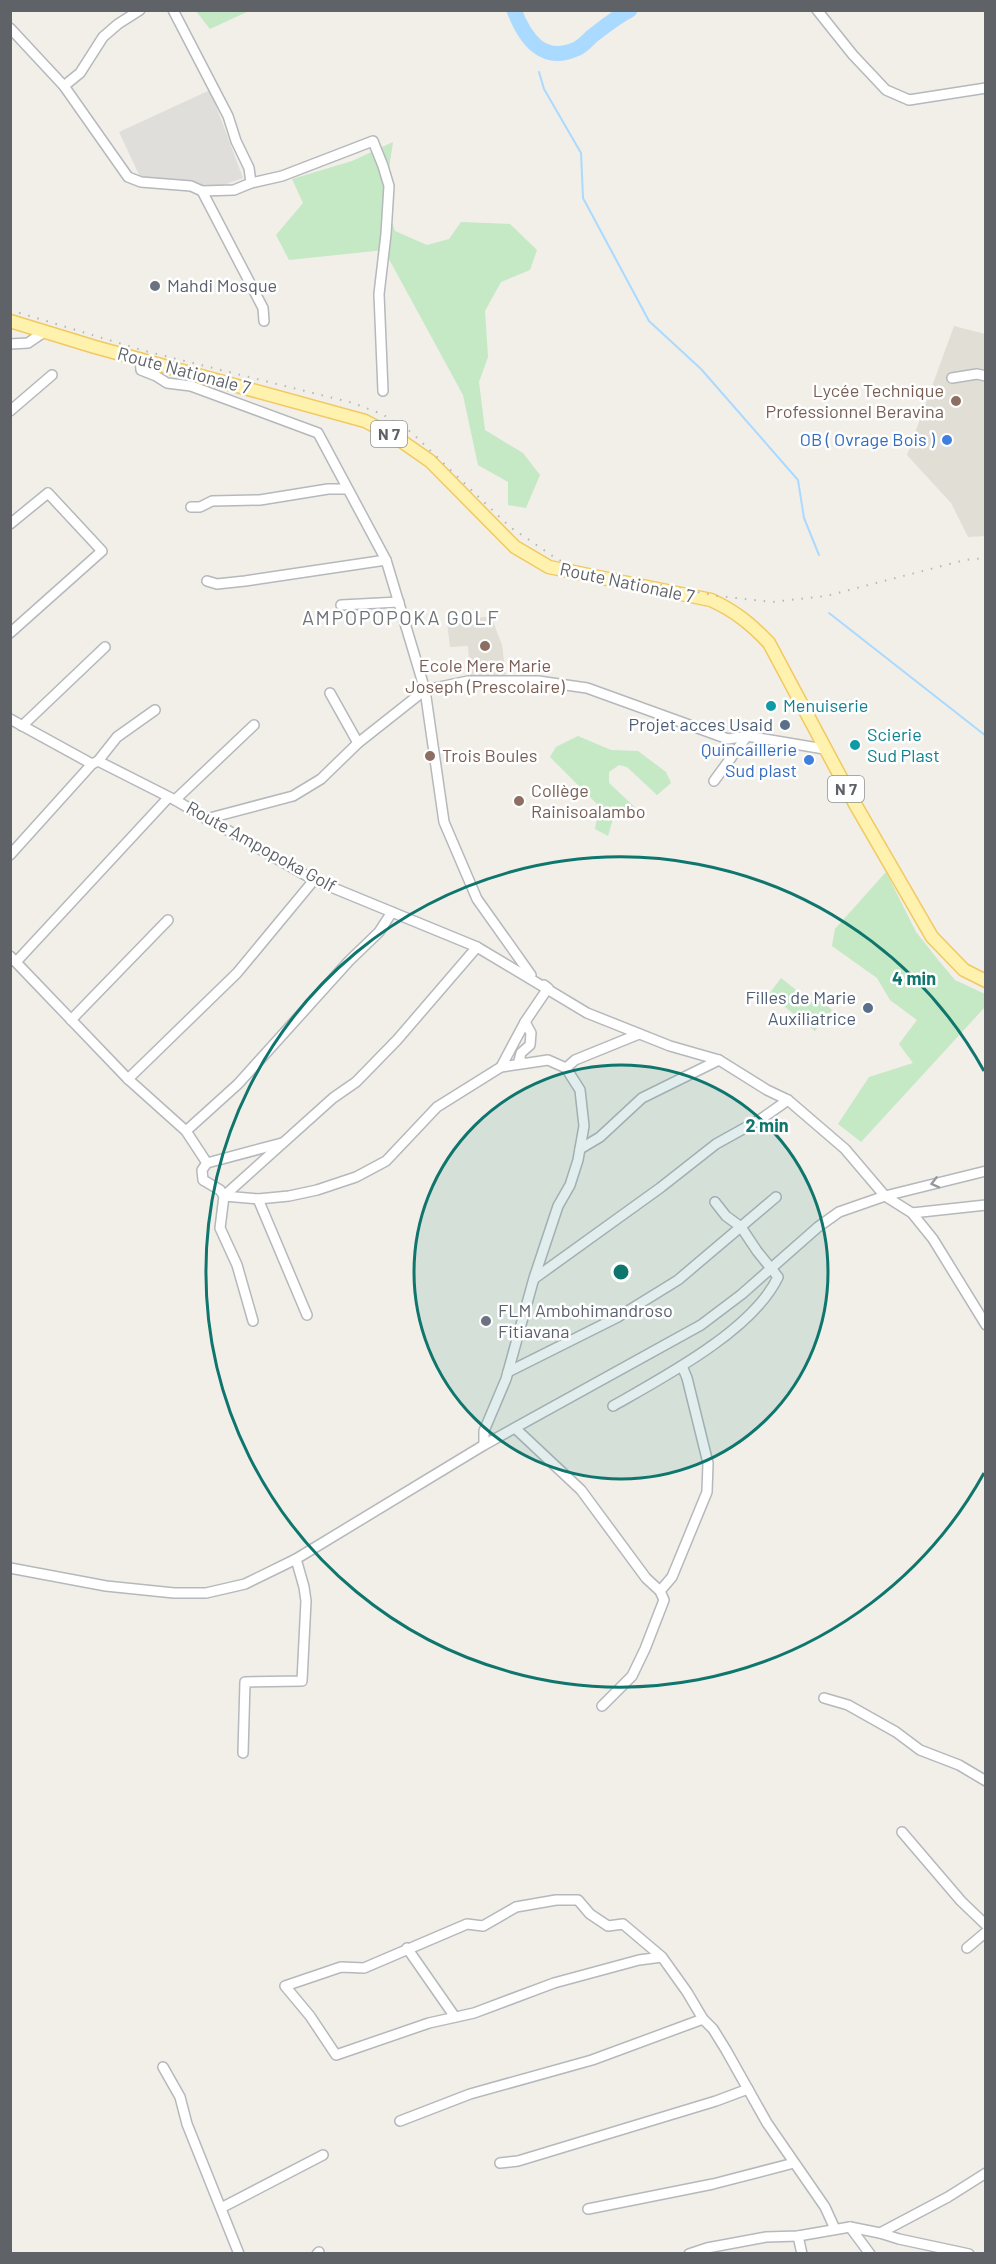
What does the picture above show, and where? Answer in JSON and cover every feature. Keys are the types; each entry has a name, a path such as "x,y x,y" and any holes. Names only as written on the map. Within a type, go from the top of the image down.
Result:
{"main road":[{"name":"Route Nationale 7","path":"10,321 317,407 373,425 397,438 430,462 514,547 549,567 711,600 730,609 751,624 768,643 824,749 932,937 964,969 986,981"}],"street":[{"path":"64,86 80,73 103,37 140,10"},
{"path":"173,10 228,117 249,168 251,183"},
{"path":"817,10 886,90 909,100 986,88"},
{"path":"10,28 64,86 128,177 141,182 191,186 202,191 234,190 251,183 282,176 373,141 384,166 388,186 386,234 379,294 383,391"},
{"path":"202,191 262,308 264,321"},
{"path":"10,344 28,343 44,332"},
{"path":"140,358 141,370 167,383 191,386 318,433 386,560 425,690 444,822 477,899 518,960 531,975 587,1013 639,1034 719,1060 767,1090 788,1100 845,1149 885,1196 912,1213 933,1239 986,1325"},
{"path":"952,378 977,374 986,376"},
{"path":"10,411 52,375"},
{"path":"191,507 200,507 212,501 260,500 328,489 347,489"},
{"path":"10,524 48,493 102,551 10,633"},
{"path":"207,581 227,583 386,560"},
{"path":"341,605 399,602"},
{"path":"15,724 105,647"},
{"path":"206,819 293,796 321,779 358,743 425,690 468,681 538,681 587,688 728,739 747,736 824,749"},
{"path":"330,693 358,743"},
{"path":"10,855 117,737 155,710"},
{"name":"Route Ampopoka Golf","path":"15,724 172,799 314,880 477,947 548,988"},
{"path":"207,1163 186,1131 128,1078 13,959 172,799 254,725"},
{"path":"714,781 747,736"},
{"path":"128,1078 237,973 314,880"},
{"path":"186,1131 238,1084 379,932 392,912"},
{"path":"71,1020 168,920"},
{"path":"253,1322 239,1273 220,1228 224,1196 333,1098 356,1082 397,1040 477,947"},
{"path":"501,1067 525,1022 548,988"},
{"path":"524,1063 519,1061 521,1053 530,1045 531,1033 525,1022"},
{"path":"566,1068 575,1060 639,1034"},
{"path":"224,1196 258,1199 317,1190 356,1177 386,1161 436,1107 501,1067 548,1060 566,1068 580,1090 584,1126 580,1149 570,1185 558,1206 534,1278 508,1372 484,1431 484,1445"},
{"path":"580,1149 600,1137 642,1098 719,1060"},
{"path":"534,1278 660,1188 716,1144 761,1119 788,1100"},
{"path":"224,1196 220,1190 203,1180 202,1170 207,1163 282,1143"},
{"path":"10,1568 106,1586 174,1593 206,1593 245,1584 296,1559 484,1445 701,1325 839,1212 885,1196 986,1171"},
{"path":"508,1372 601,1326 678,1280 776,1197"},
{"path":"258,1199 307,1315"},
{"path":"613,1406 682,1366 750,1315 771,1292 778,1277 741,1227 726,1216 715,1202"},
{"path":"912,1213 986,1205"},
{"path":"660,1591 672,1577 707,1492 708,1463 682,1366"},
{"path":"516,1429 580,1490 646,1578 660,1591 663,1600 632,1676 602,1706"},
{"path":"243,1753 245,1683 302,1681 306,1600 296,1559"},
{"path":"824,1698 848,1706 896,1731 920,1750 959,1765 986,1781"},
{"path":"902,1832 961,1901 986,1924"},
{"path":"662,1957 639,1960 554,1983 474,2013 429,2023 336,2055 310,2016 285,1986 341,1967 364,1968 467,1924 483,1926 516,1907 556,1900 578,1900 590,1914 608,1926 623,1924 662,1957 703,2019 713,2029 794,2163 825,2207 835,2229"},
{"path":"967,1948 986,1932"},
{"path":"407,1948 455,2017"},
{"path":"400,2121 471,2094 592,2060 703,2019"},
{"path":"164,2067 180,2097 188,2124 239,2253"},
{"path":"500,2163 518,2161 716,2101 748,2089"},
{"path":"221,2208 323,2155"},
{"path":"588,2209 713,2184 794,2163"},
{"path":"880,2233 948,2197 986,2173"},
{"path":"850,2227 870,2253"},
{"path":"689,2253 766,2237 798,2236 850,2227 880,2233 899,2240 969,2253"},
{"path":"798,2236 802,2253"}],"shaded area":[{"path":"210,90 243,178 218,187 141,179 119,132"},
{"name":"Lycée Technique Professionnel Beravina","path":"954,326 985,334 985,536 968,537 951,503 907,455"},
{"name":"Ecole Mere Marie Joseph (Prescolaire)","path":"491,616 502,645 506,677 470,678 468,646 450,647 447,622"}],"green space":[{"path":"196,11 249,11 210,29"},
{"path":"393,142 384,201 395,231 427,245 449,239 461,222 510,224 537,250 530,270 501,282 485,311 488,357 479,382 485,430 523,453 540,475 526,508 508,505 508,482 478,465 463,395 384,250 289,260 276,235 303,203 292,179 352,161"},
{"path":"578,736 611,750 638,751 666,772 671,783 657,795 627,767 619,765 609,772 609,783 640,812 615,812 608,836 595,829 599,806 550,757 556,747"},
{"path":"886,872 916,932 955,980 985,994 985,1007 861,1142 838,1124 869,1077 913,1063 899,1044 917,1020 890,1000 877,978 832,946 835,929"},
{"path":"781,978 814,1004 818,999 832,1010 815,1031 769,994"}],"waterway":[{"path":"514,10 518,21 530,39 545,51 554,53 564,53 578,48 610,22 630,10"},
{"path":"539,72 544,89 581,153 583,198 649,321 701,369 798,480 804,518 819,555"},
{"path":"829,613 986,736"}],"railway":[{"path":"10,310 145,351 353,403 382,414 411,432 510,527 557,559 578,569 718,596 772,602 826,596 965,560 986,558"}],"place":[{"name":"Mahdi Mosque","path":"155,286"},
{"name":"Lycée Technique Professionnel Beravina","path":"956,401"},
{"name":"OB ( Ovrage Bois )","path":"947,440"},
{"name":"Ecole Mere Marie Joseph (Prescolaire)","path":"485,646"},
{"name":"Menuiserie","path":"771,706"},
{"name":"Projet acces Usaid","path":"785,725"},
{"name":"Scierie Sud Plast","path":"855,745"},
{"name":"Trois Boules","path":"430,756"},
{"name":"Quincaillerie Sud plast","path":"809,760"},
{"name":"Collège Rainisoalambo","path":"519,801"},
{"name":"Filles de Marie Auxiliatrice","path":"868,1008"},
{"name":"FLM Ambohimandroso Fitiavana","path":"486,1321"}],"district":[{"name":"AMPOPOPOKA GOLF","path":"401,618"}]}
